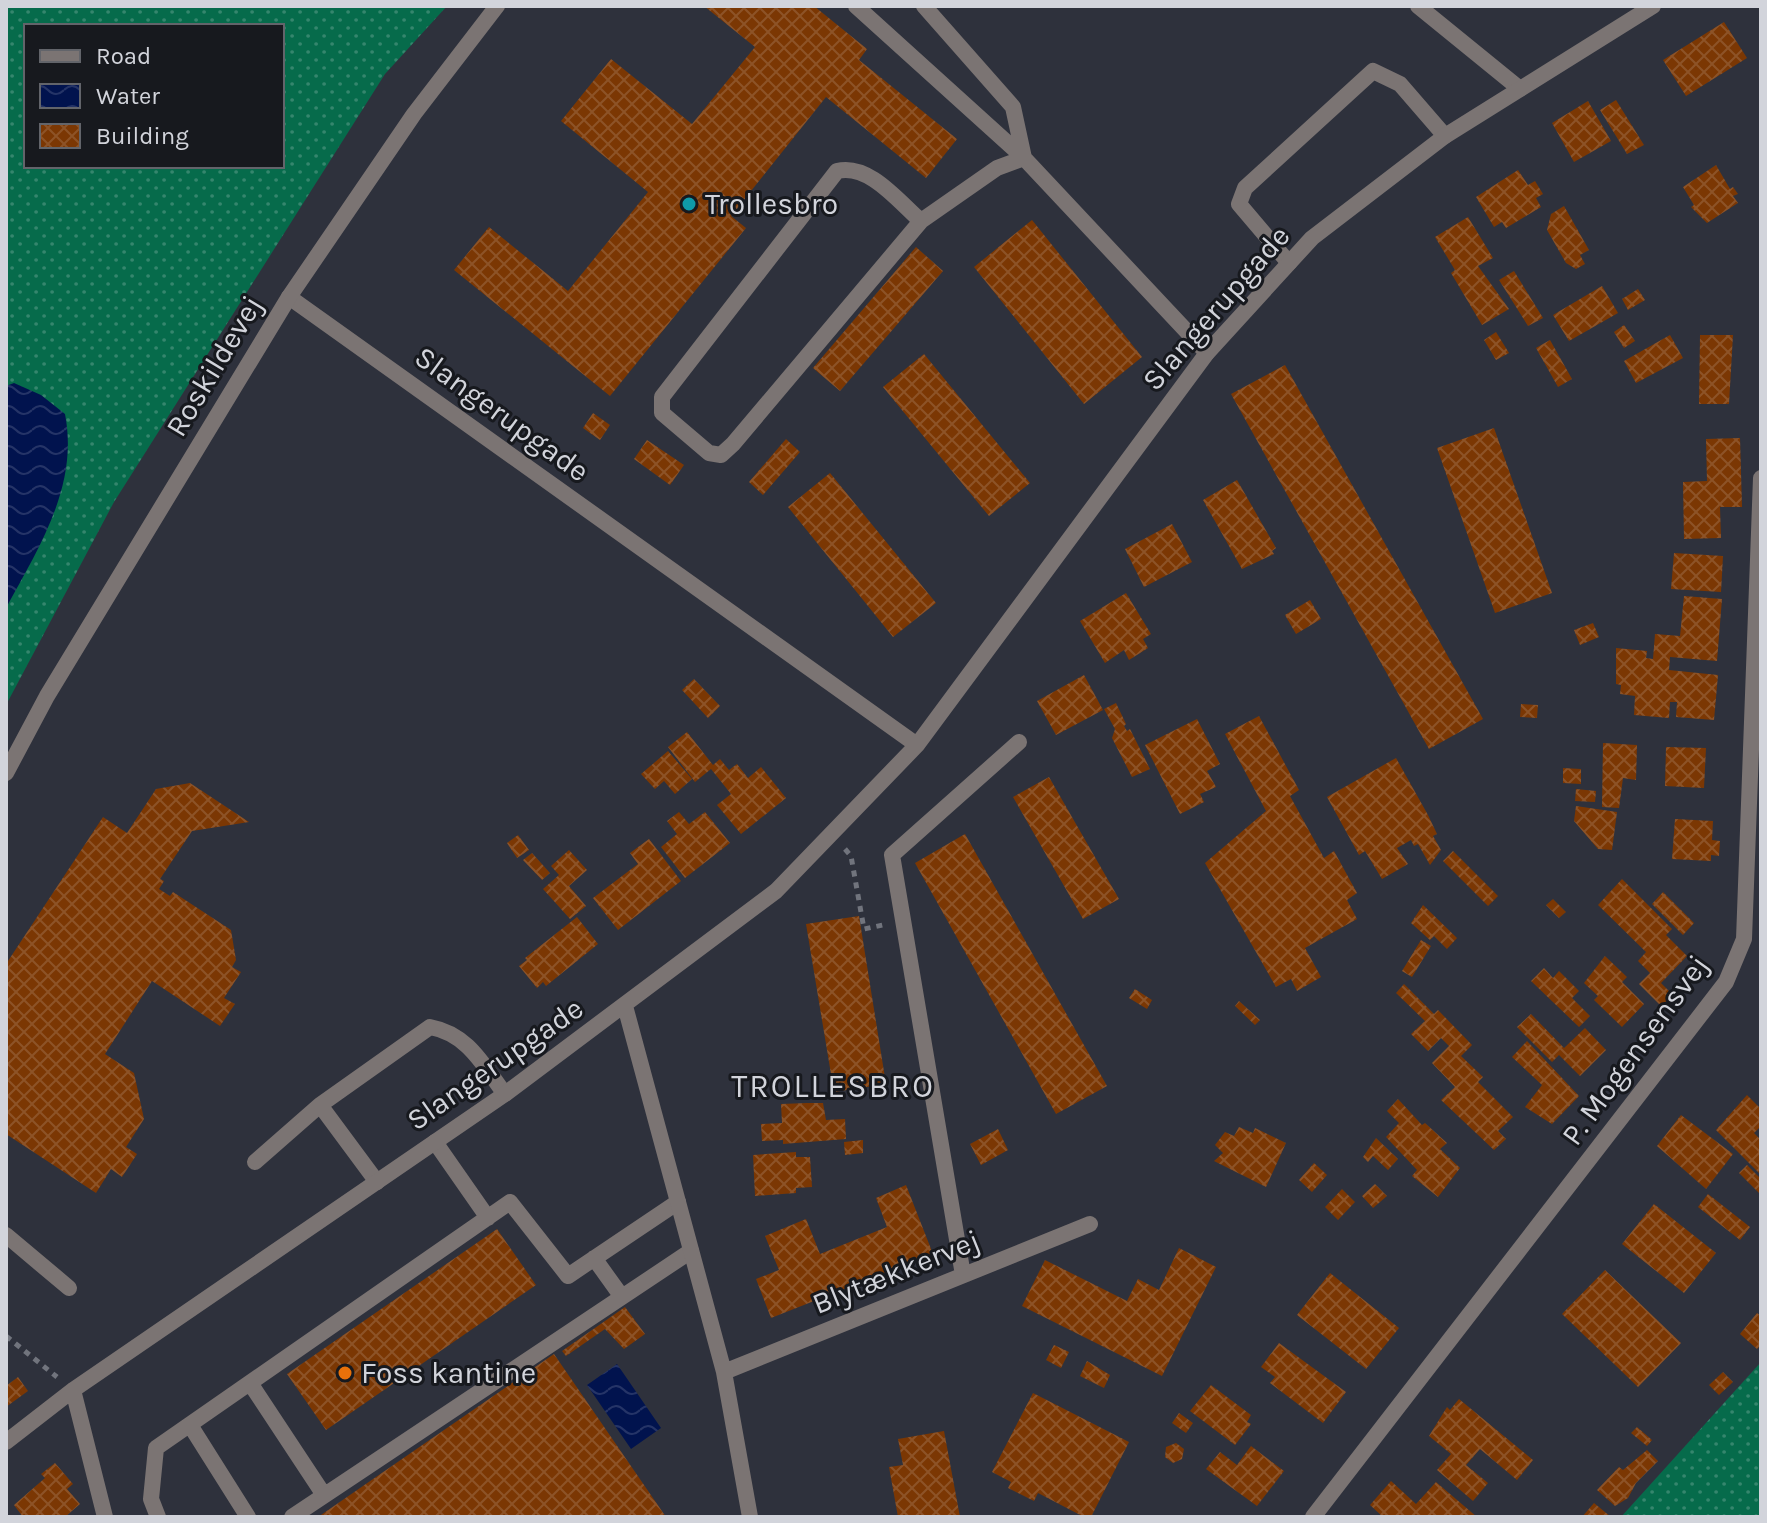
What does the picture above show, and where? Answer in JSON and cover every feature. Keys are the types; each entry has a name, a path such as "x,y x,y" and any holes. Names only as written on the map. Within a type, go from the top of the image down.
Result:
{"street":[{"name":"Roskildevej","path":"6,773 47,696 289,297 414,114 497,6"},
{"path":"856,6 1024,158 1207,353"},
{"path":"924,6 1013,107 1024,158"},
{"path":"1418,6 1520,89"},
{"name":"Slangerupgade","path":"6,1442 73,1390 505,1094 776,891 917,745 1207,353 1312,238 1445,136 1653,6"},
{"path":"1289,263 1239,204 1245,188 1373,71 1400,84 1445,136"},
{"path":"921,221 864,172 849,168 837,171 662,397 662,413 709,453 721,455 921,221 997,168 1024,158"},
{"name":"Slangerupgade","path":"289,297 917,745"},
{"name":"P. Mogensensvej","path":"1313,1517 1726,982 1744,939 1761,478"},
{"path":"963,1275 900,922 892,855 1019,742"},
{"path":"625,1006 724,1372 750,1517"},
{"path":"255,1162 320,1105 430,1027 447,1030 466,1042 505,1094"},
{"path":"320,1105 377,1182"},
{"path":"435,1142 488,1218"},
{"path":"158,1517 151,1499 156,1448 510,1202 568,1276 678,1202"},
{"name":"Blytækkervej","path":"724,1372 1090,1224"},
{"path":"6,1235 69,1288"},
{"path":"292,1517 691,1251"},
{"path":"594,1258 622,1297"},
{"path":"250,1383 324,1495"},
{"path":"73,1390 105,1517"},
{"path":"190,1425 248,1517"}],"path":[{"path":"831,833 851,856 864,929 900,922"},
{"path":"6,1336 73,1390"}],"green space":[{"path":"6,6 447,6 385,74 114,502 6,705"},
{"path":"1761,1362 1761,1517 1621,1517"}],"water":[{"path":"14,383 41,395 65,414 68,441 61,491 53,515 6,608 6,386"},
{"path":"617,1364 661,1428 631,1449 587,1385"}],"building":[{"name":"Trollesbro","path":"704,6 814,6 867,49 859,60 957,139 926,178 826,97 731,216 746,228 610,396 454,270 489,227 568,291 648,192 561,121 611,59 692,124 755,47"},
{"path":"1724,22 1747,58 1686,96 1663,60"},
{"path":"1616,100 1644,145 1627,154 1600,110"},
{"path":"1588,101 1611,141 1574,162 1552,123"},
{"path":"1716,165 1730,189 1733,187 1738,194 1733,196 1738,203 1707,223 1691,207 1694,205 1683,187"},
{"path":"1518,170 1528,185 1535,181 1543,194 1536,198 1541,207 1506,228 1502,222 1494,227 1476,197"},
{"path":"1564,206 1589,250 1580,255 1585,264 1576,269 1566,263 1547,230 1551,214"},
{"path":"1468,217 1493,258 1478,266 1509,309 1482,325 1451,273 1455,270 1435,237"},
{"path":"1032,220 1142,357 1084,404 974,267"},
{"path":"916,247 943,271 840,391 813,368"},
{"path":"1514,271 1543,318 1528,326 1499,280"},
{"path":"1602,286 1618,313 1569,341 1553,315"},
{"path":"1638,289 1645,300 1628,310 1622,299"},
{"path":"1624,325 1635,341 1624,348 1614,332"},
{"path":"1496,332 1509,353 1496,360 1484,340"},
{"path":"1670,335 1683,358 1636,383 1624,361"},
{"path":"1700,335 1733,335 1729,404 1699,404"},
{"path":"1550,340 1572,379 1558,387 1536,348"},
{"path":"924,354 1030,483 989,516 883,387"},
{"path":"1285,365 1483,719 1429,749 1231,394"},
{"path":"593,413 610,425 600,440 583,428"},
{"path":"1494,428 1552,593 1495,613 1437,448"},
{"path":"1740,438 1742,507 1720,507 1721,538 1684,539 1683,482 1707,481 1706,439"},
{"path":"786,439 800,452 763,495 749,482"},
{"path":"647,440 684,465 670,485 634,459"},
{"path":"830,473 936,603 893,637 788,507"},
{"path":"1237,480 1276,548 1272,551 1274,554 1242,569 1203,500"},
{"path":"1172,524 1192,562 1144,587 1125,549"},
{"path":"1674,553 1723,556 1721,592 1671,589"},
{"path":"1126,593 1151,634 1143,639 1148,648 1129,660 1124,650 1105,663 1080,621"},
{"path":"1684,596 1722,599 1717,661 1670,657 1669,670 1718,675 1714,720 1676,717 1677,702 1670,702 1669,718 1634,715 1635,696 1620,694 1621,685 1616,684 1616,648 1647,651 1646,658 1653,659 1655,634 1680,636"},
{"path":"1310,600 1321,619 1296,634 1285,615"},
{"path":"1593,623 1599,637 1580,645 1574,630"},
{"path":"1084,675 1103,710 1056,735 1037,701"},
{"path":"694,679 720,706 708,718 682,690"},
{"path":"1116,703 1126,724 1124,726 1127,731 1130,729 1150,769 1132,777 1112,738 1115,729 1104,709"},
{"path":"1521,704 1538,705 1537,718 1520,717"},
{"path":"1259,716 1299,790 1290,796 1324,858 1334,851 1357,893 1347,900 1357,919 1305,948 1321,977 1297,991 1291,979 1276,987 1205,863 1266,811 1225,734"},
{"path":"1197,719 1220,764 1207,771 1216,787 1200,794 1204,802 1180,814 1145,745"},
{"path":"687,732 713,765 720,759 729,770 737,764 748,778 761,767 786,798 741,834 717,805 731,794 711,769 695,782 668,747"},
{"path":"1603,743 1637,745 1636,780 1623,778 1619,808 1602,807"},
{"path":"1666,747 1706,748 1704,788 1665,786"},
{"path":"668,751 692,779 675,794 664,781 655,789 641,774"},
{"path":"1396,758 1428,815 1437,834 1433,836 1441,850 1430,865 1418,844 1414,846 1411,840 1397,848 1408,864 1382,879 1365,851 1359,855 1327,797"},
{"path":"1563,768 1581,769 1581,784 1563,783"},
{"path":"1049,777 1119,899 1083,919 1013,797"},
{"path":"190,783 249,822 192,831 160,879 164,881 159,889 170,896 173,892 231,930 236,960 232,967 241,972 224,998 235,1004 220,1026 152,981 105,1054 134,1073 144,1119 126,1147 137,1154 122,1177 111,1169 96,1193 6,1134 6,964 103,817 127,833 156,789"},
{"path":"1576,789 1596,791 1595,802 1575,801"},
{"path":"1576,806 1617,812 1612,850 1598,849 1574,821"},
{"path":"679,812 689,824 705,812 730,843 685,878 661,847 677,834 667,821"},
{"path":"1675,819 1713,821 1712,840 1720,841 1719,856 1711,855 1711,861 1672,859"},
{"path":"965,834 1107,1086 1056,1114 915,863"},
{"path":"518,835 529,850 517,858 507,843"},
{"path":"649,839 681,881 618,930 593,898 638,864 630,853"},
{"path":"569,850 587,870 569,886 586,906 570,919 543,889 559,875 551,866"},
{"path":"1453,851 1498,896 1488,906 1443,861"},
{"path":"532,853 550,873 542,880 523,860"},
{"path":"1622,879 1672,929 1666,935 1687,956 1661,983 1673,995 1661,1006 1639,984 1650,973 1638,961 1646,952 1598,905"},
{"path":"1663,892 1694,923 1683,935 1652,904"},
{"path":"1553,899 1566,912 1559,918 1546,905"},
{"path":"1423,905 1457,938 1447,949 1434,936 1430,940 1411,923"},
{"path":"859,916 886,1084 834,1092 806,924"},
{"path":"577,917 598,944 546,986 543,982 537,988 519,966"},
{"path":"1421,940 1431,946 1412,977 1402,971"},
{"path":"1605,956 1627,977 1622,982 1644,1004 1622,1027 1594,1000 1598,996 1584,983"},
{"path":"1544,968 1553,978 1559,971 1579,991 1572,998 1590,1016 1579,1027 1531,981"},
{"path":"1404,984 1434,1014 1438,1010 1472,1045 1461,1056 1483,1077 1478,1082 1513,1117 1498,1131 1506,1139 1494,1150 1441,1100 1455,1087 1432,1063 1449,1046 1441,1038 1428,1051 1411,1034 1425,1021 1396,993"},
{"path":"1135,989 1152,1000 1147,1009 1129,998"},
{"path":"1239,1001 1260,1020 1255,1025 1235,1006"},
{"path":"1531,1014 1564,1048 1585,1028 1606,1050 1580,1076 1559,1055 1552,1062 1517,1027"},
{"path":"1527,1041 1579,1096 1552,1124 1525,1107 1542,1085 1512,1057"},
{"path":"1747,1095 1761,1109 1761,1126 1754,1133 1761,1140 1761,1175 1716,1130"},
{"path":"1398,1099 1422,1125 1425,1123 1447,1143 1440,1149 1460,1168 1438,1197 1412,1176 1417,1170 1386,1137 1399,1123 1387,1111"},
{"path":"823,1103 826,1120 845,1119 846,1139 783,1144 783,1140 762,1141 761,1124 782,1123 781,1104"},
{"path":"1681,1115 1733,1154 1706,1189 1657,1146"},
{"path":"1239,1127 1253,1133 1255,1128 1286,1143 1266,1187 1214,1161 1223,1153 1215,1145 1225,1132 1234,1136"},
{"path":"998,1129 1008,1150 981,1165 970,1144"},
{"path":"1376,1138 1398,1159 1388,1170 1373,1156 1368,1162 1363,1157"},
{"path":"863,1140 863,1153 845,1155 844,1142"},
{"path":"796,1152 796,1157 810,1157 812,1187 796,1188 796,1193 755,1196 753,1155"},
{"path":"1314,1163 1327,1175 1312,1192 1299,1180"},
{"path":"1747,1165 1761,1179 1761,1195 1739,1173"},
{"path":"1375,1184 1387,1196 1373,1208 1362,1196"},
{"path":"906,1185 933,1254 771,1318 756,1279 779,1270 765,1236 806,1219 820,1254 887,1227 876,1198"},
{"path":"1342,1189 1355,1202 1338,1220 1325,1207"},
{"path":"1708,1194 1750,1227 1740,1240 1698,1207"},
{"path":"1654,1204 1716,1253 1684,1293 1622,1244"},
{"path":"497,1229 536,1285 326,1430 287,1374"},
{"path":"1179,1248 1216,1267 1162,1376 1022,1306 1045,1260 1127,1301 1138,1279 1159,1290"},
{"path":"1605,1270 1681,1343 1638,1387 1562,1314"},
{"path":"1330,1273 1399,1328 1366,1369 1297,1315"},
{"path":"625,1307 645,1334 624,1349 605,1329 566,1356 562,1351"},
{"path":"1757,1313 1761,1316 1761,1345 1757,1349 1740,1334"},
{"path":"1279,1343 1346,1392 1323,1423 1270,1383 1275,1377 1261,1367"},
{"path":"1054,1345 1069,1352 1061,1368 1046,1360"},
{"path":"554,1354 666,1517 318,1517"},
{"path":"1087,1361 1110,1375 1104,1388 1080,1376"},
{"path":"1723,1372 1733,1382 1719,1395 1709,1385"},
{"path":"18,1377 28,1391 6,1407 6,1386"},
{"path":"1211,1385 1251,1415 1247,1422 1251,1424 1235,1445 1190,1411"},
{"path":"1033,1393 1129,1442 1091,1517 1084,1517 1038,1493 1034,1501 1008,1488 1011,1482 992,1472"},
{"path":"1459,1399 1533,1460 1517,1480 1480,1449 1466,1465 1488,1483 1473,1501 1437,1470 1451,1454 1429,1436 1447,1407 1450,1410"},
{"path":"1179,1413 1193,1423 1186,1433 1172,1423"},
{"path":"1637,1427 1652,1440 1647,1446 1631,1433"},
{"path":"944,1431 960,1517 898,1517 889,1467 903,1465 898,1439"},
{"path":"1176,1443 1184,1449 1182,1459 1173,1463 1165,1457 1166,1447"},
{"path":"1251,1446 1284,1471 1257,1506 1206,1469 1220,1452 1237,1465"},
{"path":"1647,1450 1658,1461 1636,1483 1628,1498 1615,1506 1597,1490 1619,1467 1623,1470"},
{"path":"55,1463 73,1484 67,1489 80,1504 65,1517 23,1517 14,1505 45,1478 41,1474"},
{"path":"1391,1481 1416,1504 1436,1482 1477,1517 1383,1517 1370,1505"},
{"path":"1594,1503 1611,1517 1582,1517"}],"place":[{"name":"Trollesbro","path":"689,204"},
{"name":"Foss kantine","path":"345,1373"}],"district":[{"name":"TROLLESBRO","path":"833,1086"}]}
